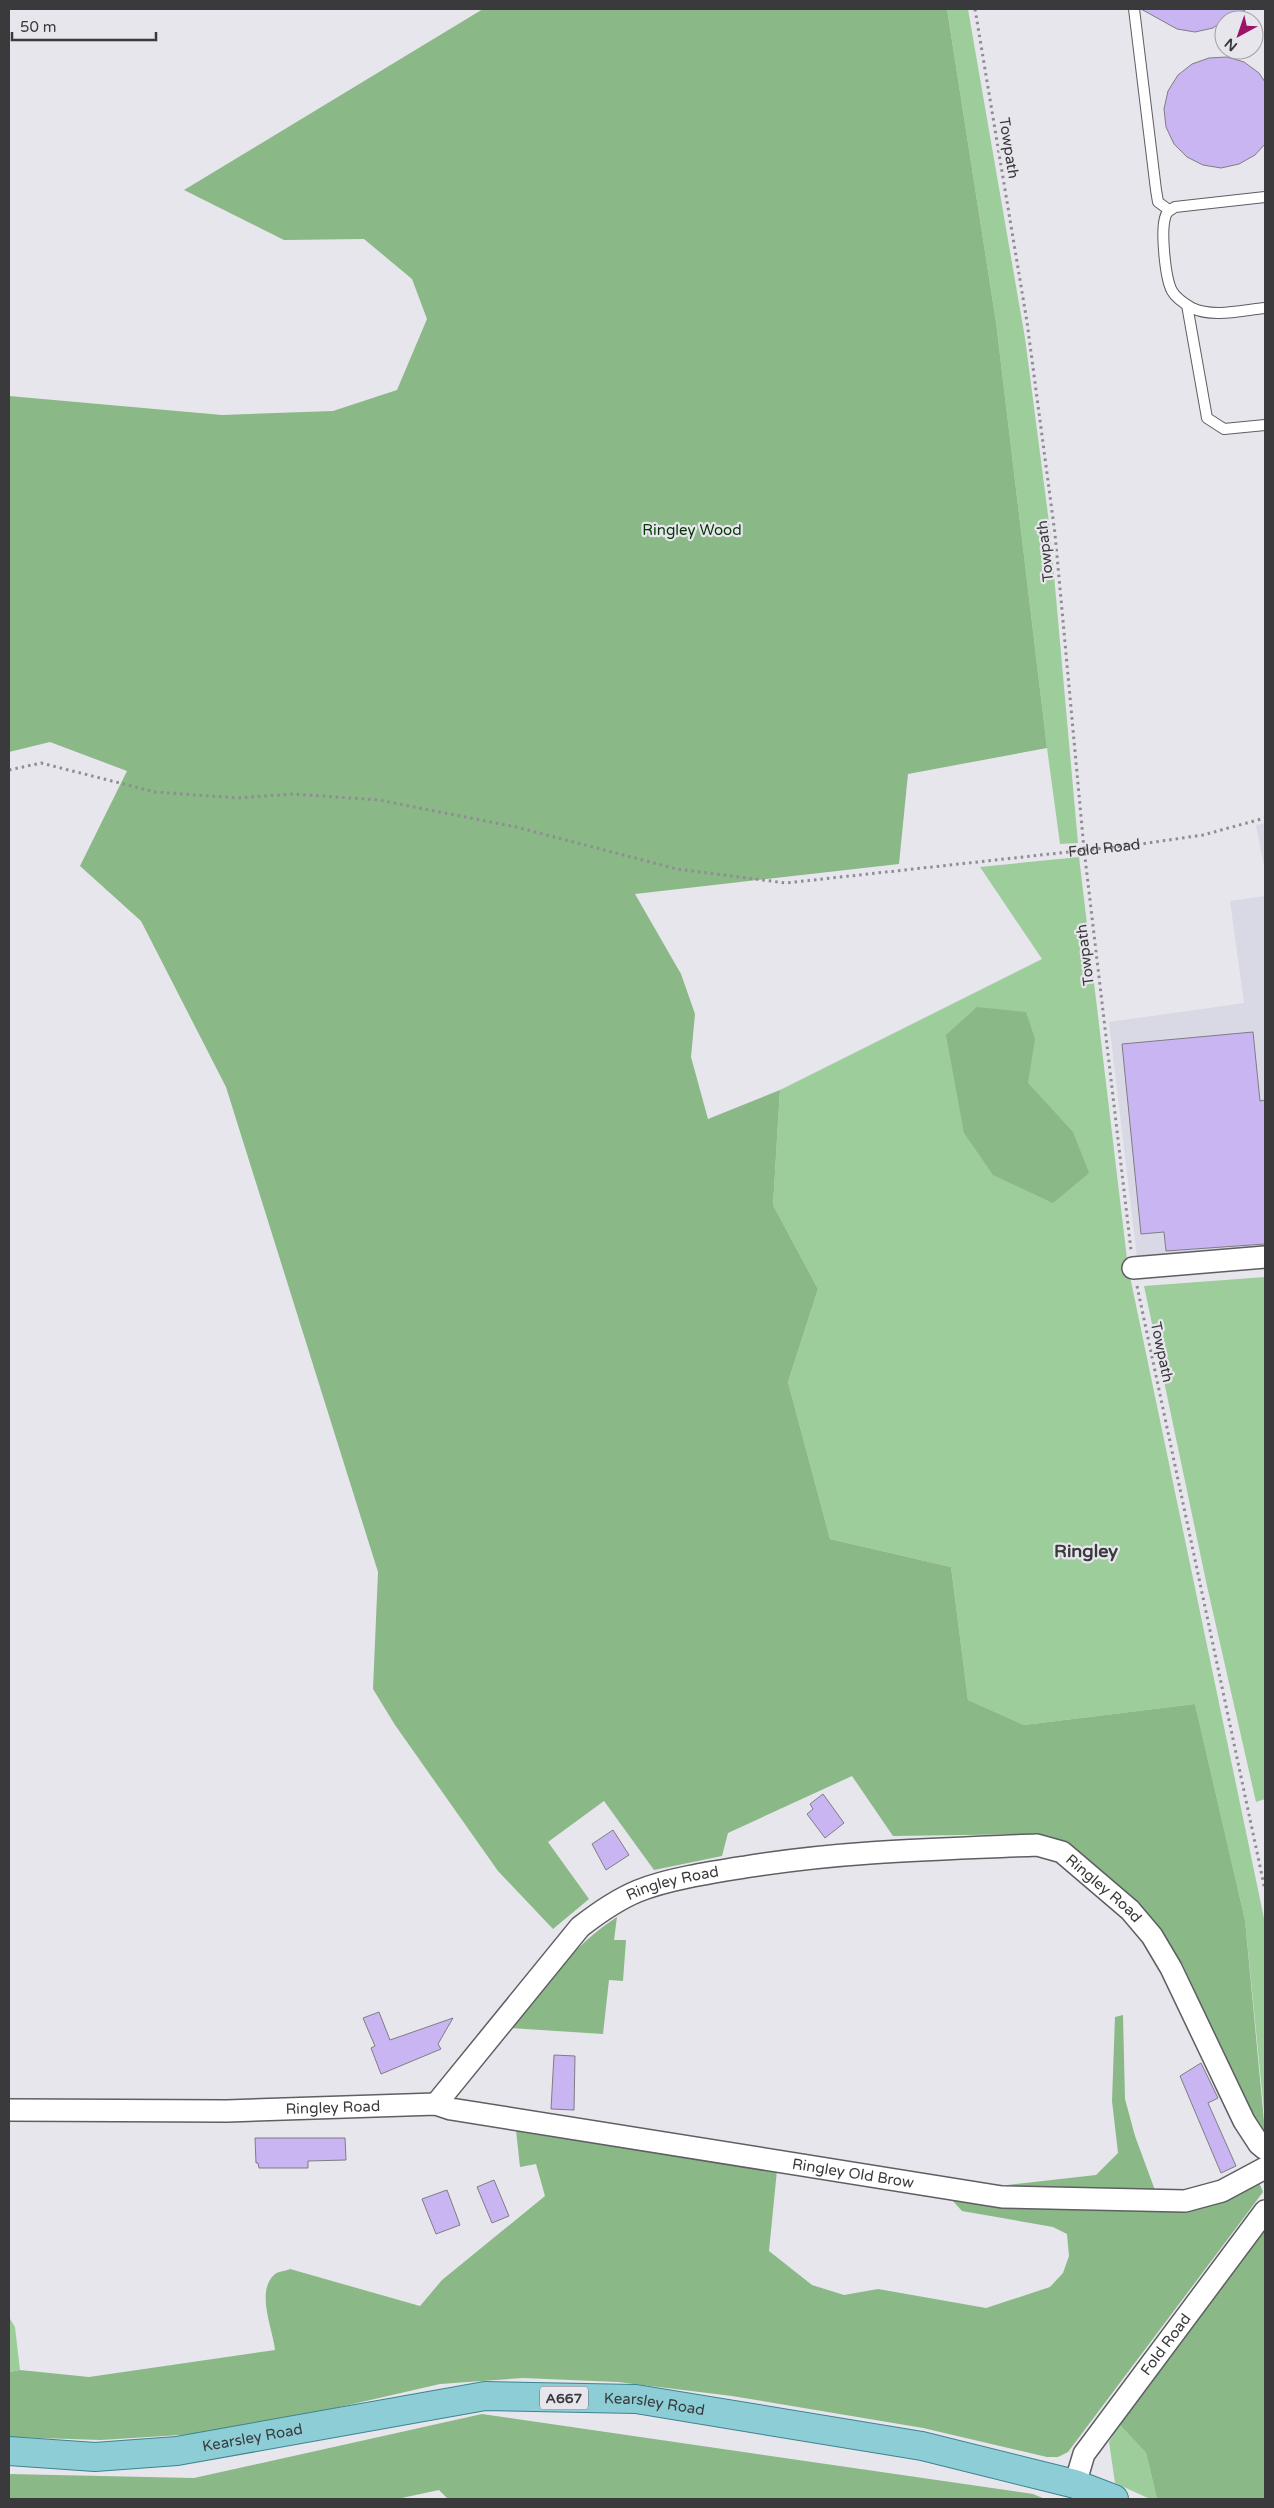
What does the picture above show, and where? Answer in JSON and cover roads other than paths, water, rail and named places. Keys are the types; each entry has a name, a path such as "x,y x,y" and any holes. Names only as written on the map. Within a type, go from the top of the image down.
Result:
{"main road":[{"name":"Kearsley Road","path":"9,2451 95,2457 177,2451 485,2396 636,2399 922,2446 1075,2484 1114,2499"}],"street":[{"path":"1133,1268 1265,1257"},
{"name":"Ringley Road","path":"9,2110 227,2112 436,2104 580,1927 604,1908 639,1891 710,1872 800,1858 877,1851 1037,1845 1062,1852 1130,1910 1152,1936 1171,1968 1244,2121 1259,2144 1265,2149"},
{"name":"Ringley Old Brow","path":"436,2104 451,2109 1002,2197 1185,2201 1222,2191 1265,2168"},
{"name":"Fold Road","path":"1075,2484 1084,2454 1265,2211"}],"lane":[{"path":"1134,9 1158,202 1169,210"},
{"path":"1265,197 1175,207 1169,210 1164,219 1169,285 1174,293 1187,305 1198,311 1214,312 1265,308"},
{"path":"1187,305 1206,418 1217,427 1224,429 1265,425"}],"district":[{"name":"Ringley","path":"1086,1551"}],"park label":[{"name":"Ringley Wood","path":"692,530"}]}
